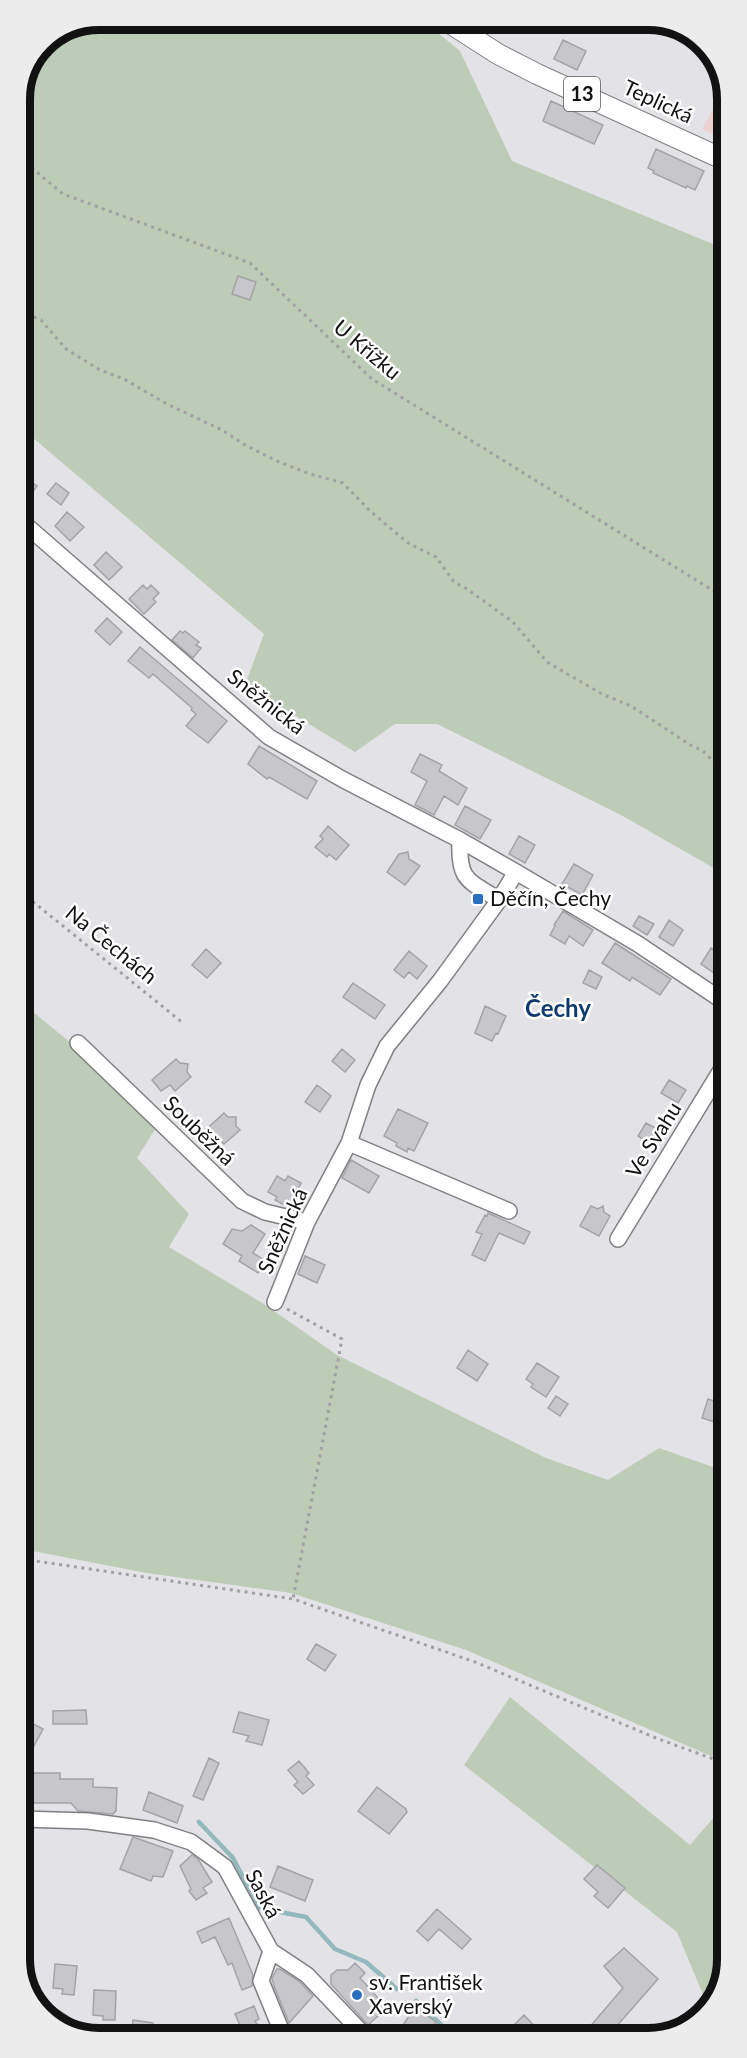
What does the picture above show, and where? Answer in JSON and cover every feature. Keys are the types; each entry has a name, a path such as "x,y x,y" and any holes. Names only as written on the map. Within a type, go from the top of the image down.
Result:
{"main road":[{"name":"Teplická","path":"461,30 498,54 537,74 717,156"}],"street":[{"name":"Sněžnická","path":"30,529 269,737 342,779 460,840 516,872 638,944 717,997"},
{"path":"460,840 459,862 465,878 500,900"},
{"name":"Sněžnická","path":"275,1302 307,1222 349,1143 368,1085 387,1046 440,981 500,900 516,872"},
{"name":"Souběžná","path":"78,1043 242,1201 265,1212 307,1222"},
{"name":"Ve Svahu","path":"618,1239 717,1077"},
{"path":"349,1143 509,1211"},
{"name":"Saská","path":"30,1819 88,1821 154,1830 191,1842 225,1867 271,1951 261,1981 280,2028"},
{"path":"271,1951 307,1975 357,2028"}],"path":[{"name":"U Křížku","path":"30,166 63,194 250,263 372,379 717,592"},
{"path":"30,315 41,320 66,349 100,370 124,379 277,461 310,474 343,483 370,511 408,543 436,557 454,582 513,622 547,662 602,694 630,706 692,746 702,750 717,765"},
{"name":"Na Čechách","path":"30,899 183,1023"},
{"name":"Sněžnická","path":"275,1302 342,1339 293,1599"},
{"path":"30,1560 293,1599 475,1662 656,1738 717,1760"}],"shaded area":[{"path":"717,102 717,136 702,129"}],"green space":[{"path":"99,30 434,30 460,51 512,161 717,246 717,870 621,815 437,724 395,724 355,752 245,685 264,634 30,436 30,94 37,68 53,47 72,35"},
{"path":"30,1009 162,1118 137,1158 189,1214 169,1247 264,1304 337,1355 546,1458 608,1480 659,1448 717,1468 717,1759 466,1650 291,1593 147,1573 30,1551"},
{"path":"510,1697 690,1845 715,1816 717,1818 717,1959 716,1973 705,1999 677,1932 464,1765"}],"building":[{"path":"563,40 586,51 577,70 554,59"},
{"path":"551,101 603,125 594,144 543,121"},
{"path":"656,149 704,171 695,190 653,173 654,171 648,168"},
{"path":"238,276 256,282 250,300 232,294"},
{"path":"30,481 37,486 30,496"},
{"path":"56,483 69,493 61,505 47,494"},
{"path":"67,512 84,527 70,541 55,526"},
{"path":"106,552 122,567 109,580 94,565"},
{"path":"143,585 147,589 151,585 159,593 153,599 156,602 144,614 129,599"},
{"path":"107,618 122,632 110,645 95,631"},
{"path":"180,631 183,633 185,631 199,642 196,645 201,648 193,658 172,640"},
{"path":"140,647 227,721 208,743 186,726 196,714 191,710 192,708 153,674 149,678 128,661"},
{"path":"259,746 317,781 307,799 269,777 267,779 248,764"},
{"path":"420,754 442,765 439,771 467,788 458,805 444,796 434,815 415,805 427,781 411,772"},
{"path":"465,806 491,820 480,839 455,825"},
{"path":"328,826 349,845 336,860 329,854 327,857 315,847 323,839 320,836"},
{"path":"519,836 535,845 525,863 509,854"},
{"path":"408,852 409,859 420,866 405,885 387,872 399,854"},
{"path":"574,864 593,875 582,895 562,884"},
{"path":"563,911 593,930 583,946 569,936 565,944 550,935"},
{"path":"639,916 654,924 647,935 633,926"},
{"path":"669,920 683,930 673,946 659,937"},
{"path":"615,943 671,979 660,995 632,977 630,981 602,963"},
{"path":"711,948 717,952 717,969 714,973 701,964"},
{"path":"206,949 221,963 207,978 192,965"},
{"path":"409,951 427,966 417,979 409,972 404,978 394,970"},
{"path":"589,970 602,977 596,989 583,983"},
{"path":"353,983 385,1005 375,1019 343,997"},
{"path":"485,1006 506,1016 498,1034 496,1033 492,1041 475,1033"},
{"path":"342,1049 355,1060 345,1072 332,1061"},
{"path":"176,1059 180,1063 188,1064 187,1072 191,1077 175,1091 170,1085 161,1091 152,1080"},
{"path":"669,1080 686,1090 678,1103 661,1093"},
{"path":"317,1085 331,1096 320,1112 305,1102"},
{"path":"398,1109 428,1123 414,1151 408,1148 407,1152 384,1136"},
{"path":"224,1113 228,1117 236,1117 236,1126 240,1130 224,1144 219,1139 216,1141 215,1139 209,1144 201,1134"},
{"path":"646,1123 661,1131 652,1145 638,1136"},
{"path":"351,1160 379,1176 369,1193 342,1178"},
{"path":"277,1176 285,1181 288,1176 301,1183 288,1207 275,1200 277,1197 268,1192"},
{"path":"591,1206 598,1209 603,1206 604,1212 610,1216 599,1236 580,1226"},
{"path":"488,1213 530,1232 524,1244 499,1233 485,1261 472,1255 482,1234 476,1232"},
{"path":"251,1225 265,1234 253,1253 266,1261 258,1273 239,1261 242,1256 223,1244 232,1229 242,1231"},
{"path":"305,1256 325,1265 317,1283 298,1274"},
{"path":"468,1350 488,1364 477,1381 457,1368"},
{"path":"537,1363 559,1377 546,1397 531,1387 533,1384 526,1379"},
{"path":"556,1396 568,1404 560,1416 548,1408"},
{"path":"708,1399 717,1402 717,1423 702,1418"},
{"path":"316,1644 336,1655 325,1671 307,1659"},
{"path":"86,1710 87,1724 53,1724 53,1711"},
{"path":"239,1712 269,1720 262,1745 246,1741 249,1736 233,1732"},
{"path":"30,1722 43,1729 30,1753"},
{"path":"209,1758 219,1763 203,1800 193,1796"},
{"path":"299,1761 309,1773 306,1776 314,1785 303,1794 294,1785 298,1782 288,1770"},
{"path":"30,1773 60,1773 60,1779 93,1779 93,1787 117,1788 116,1811 113,1814 78,1811 71,1803 30,1803"},
{"path":"377,1787 407,1812 389,1834 358,1811"},
{"path":"149,1792 183,1806 177,1823 143,1810"},
{"path":"133,1837 173,1851 163,1877 153,1876 151,1881 120,1869"},
{"path":"192,1855 198,1859 212,1882 203,1888 207,1893 196,1900 189,1891 191,1889 180,1866"},
{"path":"597,1865 625,1888 608,1908 594,1896 598,1892 584,1879"},
{"path":"278,1866 313,1880 305,1901 270,1887"},
{"path":"437,1909 471,1939 462,1949 439,1929 428,1941 417,1931"},
{"path":"229,1918 253,1975 252,1986 242,1990 232,1963 228,1965 215,1937 202,1943 197,1932"},
{"path":"624,1948 658,1979 615,2028 589,2028 623,1988 604,1966"},
{"name":"sv. František Xaverský","path":"355,1963 365,1973 360,1978 387,2008 368,2025 331,1984 331,1975 337,1970 348,1970"},
{"path":"55,1964 77,1966 74,1995 62,1994 63,1989 53,1988"},
{"path":"277,1969 299,1981 313,1996 289,2023 272,1978"},
{"path":"94,1990 116,1991 115,2020 103,2020 103,2016 93,2015"},
{"path":"254,2006 259,2019 255,2021 257,2024 241,2028 235,2014"},
{"path":"415,2007 436,2022 432,2028 401,2028"},
{"path":"524,2015 536,2028 519,2028 515,2024"},
{"path":"133,2020 153,2023 152,2028 132,2028"}],"waterway":[{"path":"199,1822 233,1858 259,1908 306,1917 335,1949 366,1962 397,1989"},
{"path":"416,2001 444,2028"}],"place":[{"name":"Děčín, Čechy","path":"478,899"},
{"name":"sv. František Xaverský","path":"357,1995"}],"district":[{"name":"Čechy","path":"558,1009"}]}
